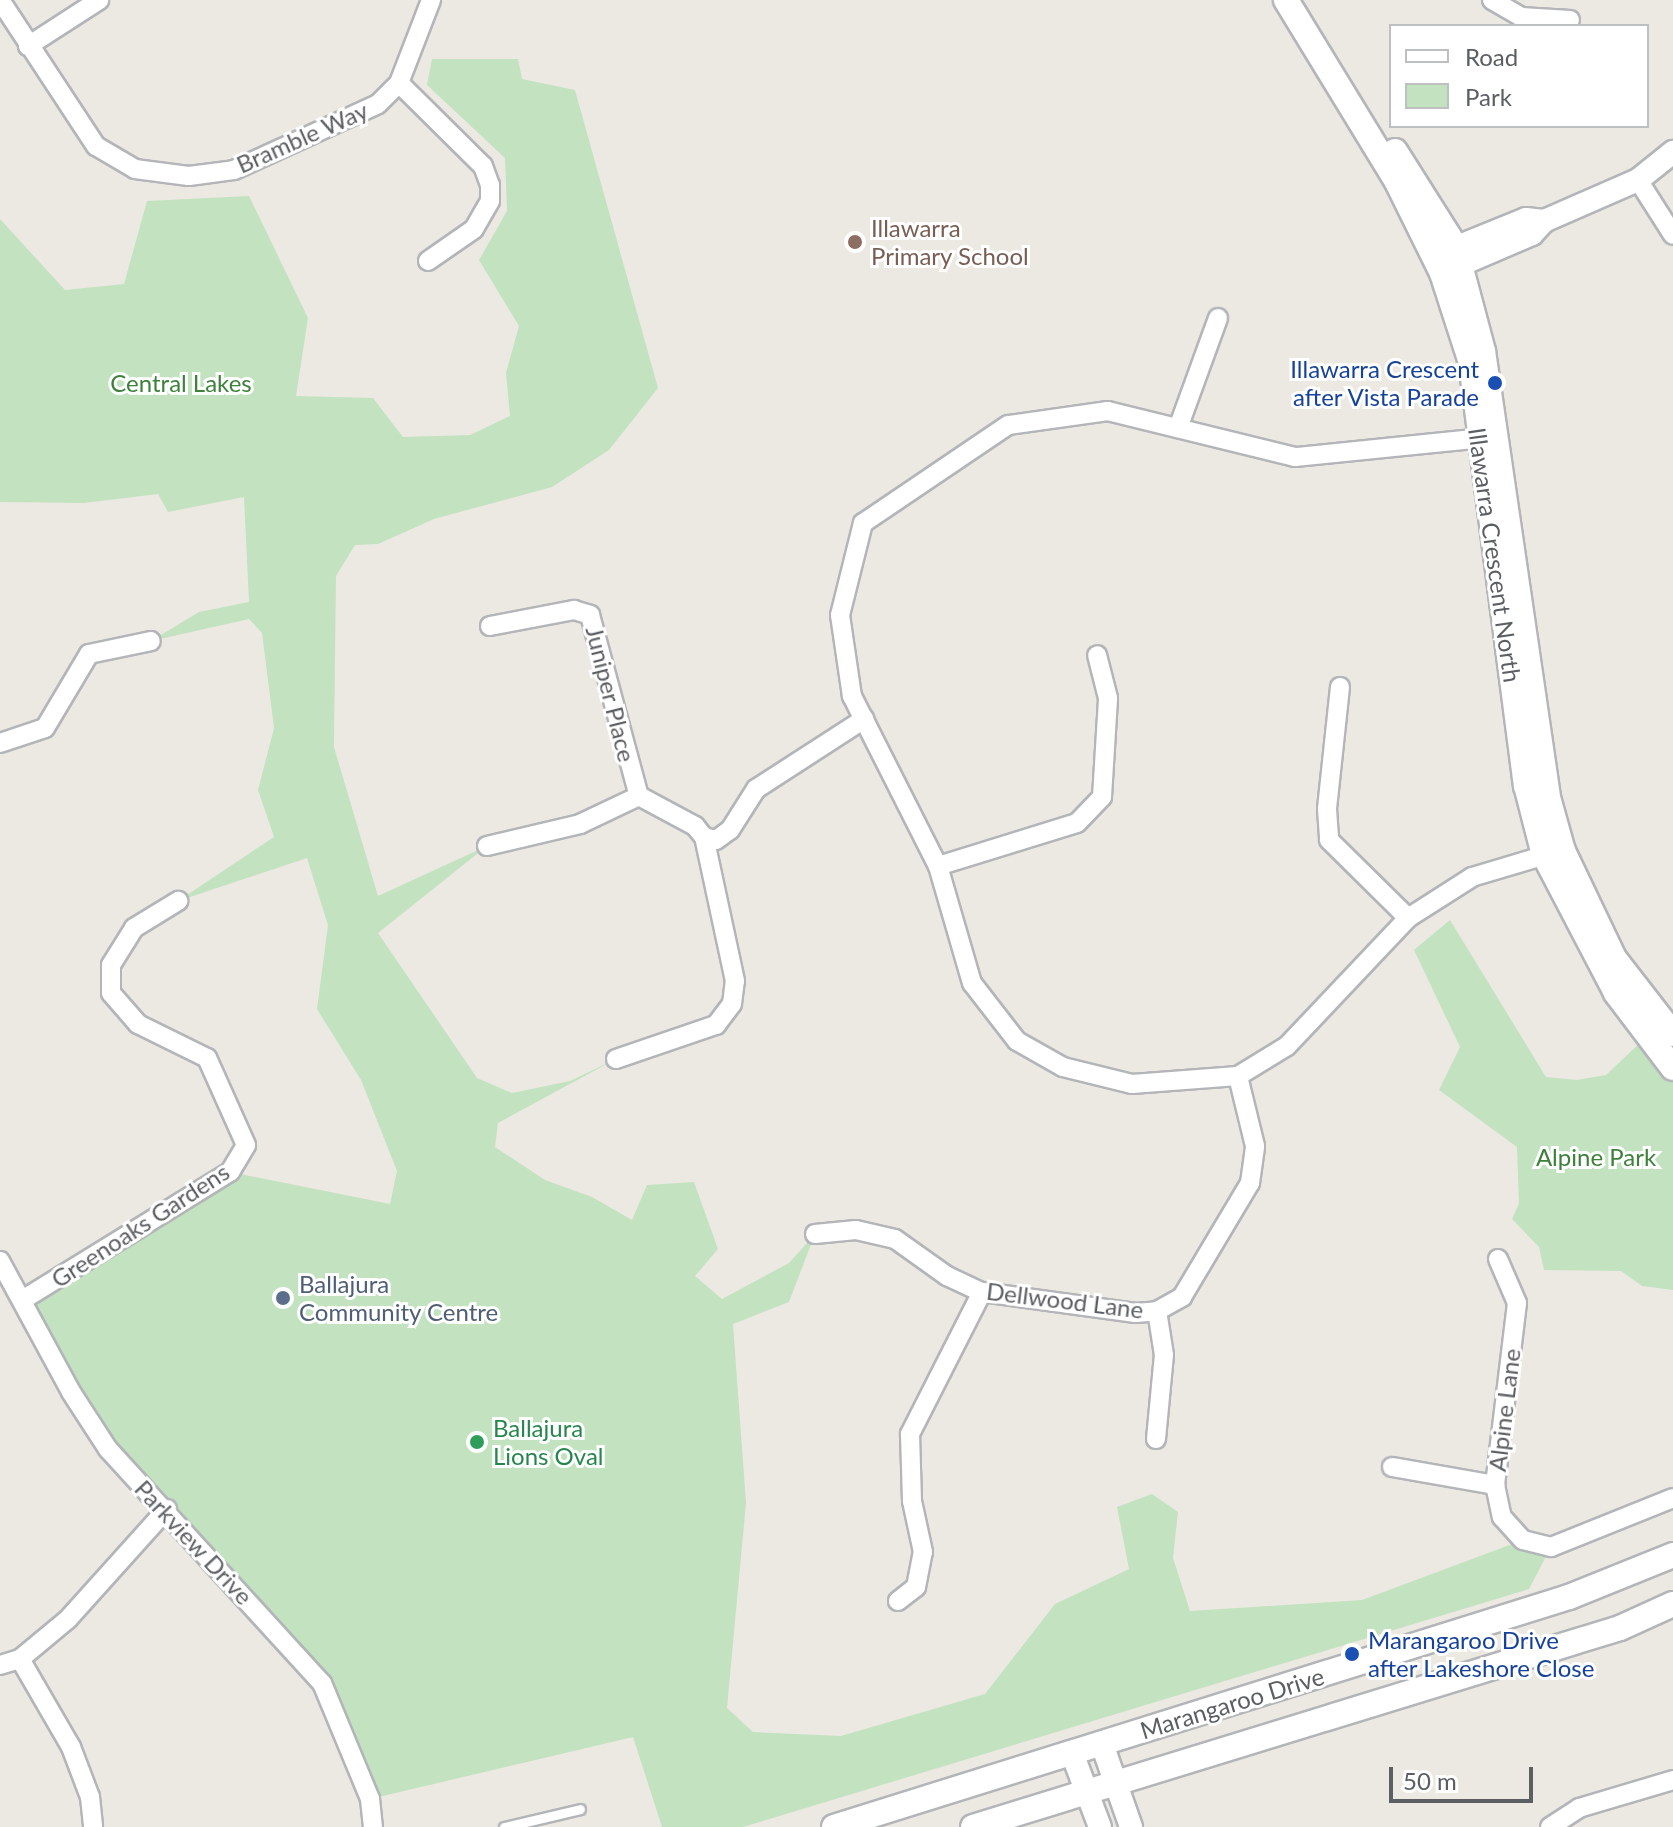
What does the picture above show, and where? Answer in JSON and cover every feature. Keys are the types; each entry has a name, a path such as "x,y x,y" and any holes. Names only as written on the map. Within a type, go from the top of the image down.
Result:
{"main road":[{"name":"Illawarra Crescent North","path":"1286,0 1448,260"},
{"name":"Illawarra Crescent North","path":"1300,0 1448,260 1483,351 1487,438 1549,801 1553,853 1616,993 1670,1060"},
{"name":"Illawarra Crescent North","path":"1553,853 1614,958 1673,1034"},
{"name":"Marangaroo Drive","path":"834,1827 1569,1597 1673,1555"},
{"name":"Marangaroo Drive","path":"973,1827 1620,1628 1673,1604"}],"street":[{"name":"Bramble Way","path":"0,0 96,146 135,169 180,175 234,170 378,104 399,83 431,0"},
{"path":"28,46 99,0"},
{"path":"1492,0 1521,17 1570,20"},
{"path":"399,83 483,166 490,185 490,201 474,229 428,261"},
{"path":"1448,260 1526,219 1544,221 1638,180 1673,152"},
{"path":"1638,180 1673,235"},
{"path":"1178,428 1218,318"},
{"path":"1487,438 1295,457 1108,411 1008,425 863,523 840,615 852,696 938,866 972,983 1017,1041 1063,1067 1132,1084 1238,1076 1287,1046 1408,918 1472,877 1553,853"},
{"name":"Juniper Place","path":"490,626 574,610 590,615 639,796"},
{"path":"0,743 45,728 89,654 151,641"},
{"path":"938,866 1077,823 1102,797 1108,698 1097,655"},
{"path":"1340,687 1327,809 1329,840 1408,918"},
{"path":"704,837 716,840 730,830 756,789 864,719"},
{"path":"487,846 580,824 639,796 695,826 704,837 735,981 732,1004 716,1025 616,1059"},
{"name":"Greenoaks Gardens","path":"24,1299 230,1172 246,1145 207,1058 138,1024 111,993 111,965 126,938 134,928 178,901"},
{"name":"Dellwood Lane","path":"815,1234 856,1230 895,1239 947,1276 982,1292 1136,1313 1157,1311 1182,1297 1250,1183 1255,1146 1238,1076"},
{"name":"Alpine Lane","path":"1498,1259 1517,1303 1495,1485 1502,1517 1523,1540 1551,1547 1673,1498"},
{"name":"Parkview Drive","path":"0,1261 24,1299 71,1392 108,1449 167,1509 322,1683 370,1799 373,1827"},
{"path":"898,1601 916,1587 923,1552 910,1488 910,1434 982,1292"},
{"path":"1156,1439 1164,1355 1157,1311"},
{"path":"1392,1467 1495,1485"},
{"path":"0,1665 20,1659 68,1619 167,1509"},
{"path":"20,1659 71,1747 90,1797 93,1827"},
{"path":"1102,1744 1131,1827"},
{"path":"1072,1753 1089,1791 1100,1827"},
{"path":"1550,1827 1579,1808 1673,1780"}],"lane":[{"path":"504,1827 580,1809"}],"green space":[{"name":"Central Lakes","path":"432,59 518,59 522,79 575,90 658,388 609,450 552,487 434,519 378,544 355,545 336,576 334,747 378,896 487,846 378,933 477,1078 512,1093 570,1081 616,1059 498,1123 495,1147 545,1180 592,1197 632,1220 647,1185 694,1182 718,1249 695,1276 722,1299 789,1263 815,1234 789,1302 733,1324 746,1503 727,1708 753,1732 841,1736 985,1694 1055,1604 1129,1569 1117,1507 1152,1494 1178,1512 1173,1558 1190,1611 1362,1600 1523,1540 1551,1547 1529,1589 743,1827 662,1827 633,1737 370,1799 322,1683 108,1449 24,1299 230,1172 390,1204 397,1171 361,1080 317,1009 328,925 307,858 178,901 274,837 258,790 274,728 262,633 249,619 151,641 199,612 249,602 244,497 168,512 158,494 84,503 0,502 0,219 65,290 124,284 147,201 249,196 308,318 296,396 373,398 403,437 470,435 510,416 506,373 519,326 479,260 507,211 505,158 427,85"},
{"name":"Alpine Park","path":"1450,920 1546,1077 1577,1080 1606,1075 1642,1041 1673,1080 1673,1290 1642,1286 1621,1271 1544,1270 1539,1247 1512,1219 1519,1203 1517,1147 1439,1090 1460,1047 1414,950"}],"place":[{"name":"Illawarra Primary School","path":"855,242"},
{"name":"Illawarra Crescent after Vista Parade","path":"1495,383"},
{"name":"Ballajura Community Centre","path":"283,1298"},
{"name":"Ballajura Lions Oval","path":"477,1442"},
{"name":"Marangaroo Drive after Lakeshore Close","path":"1352,1654"}]}
